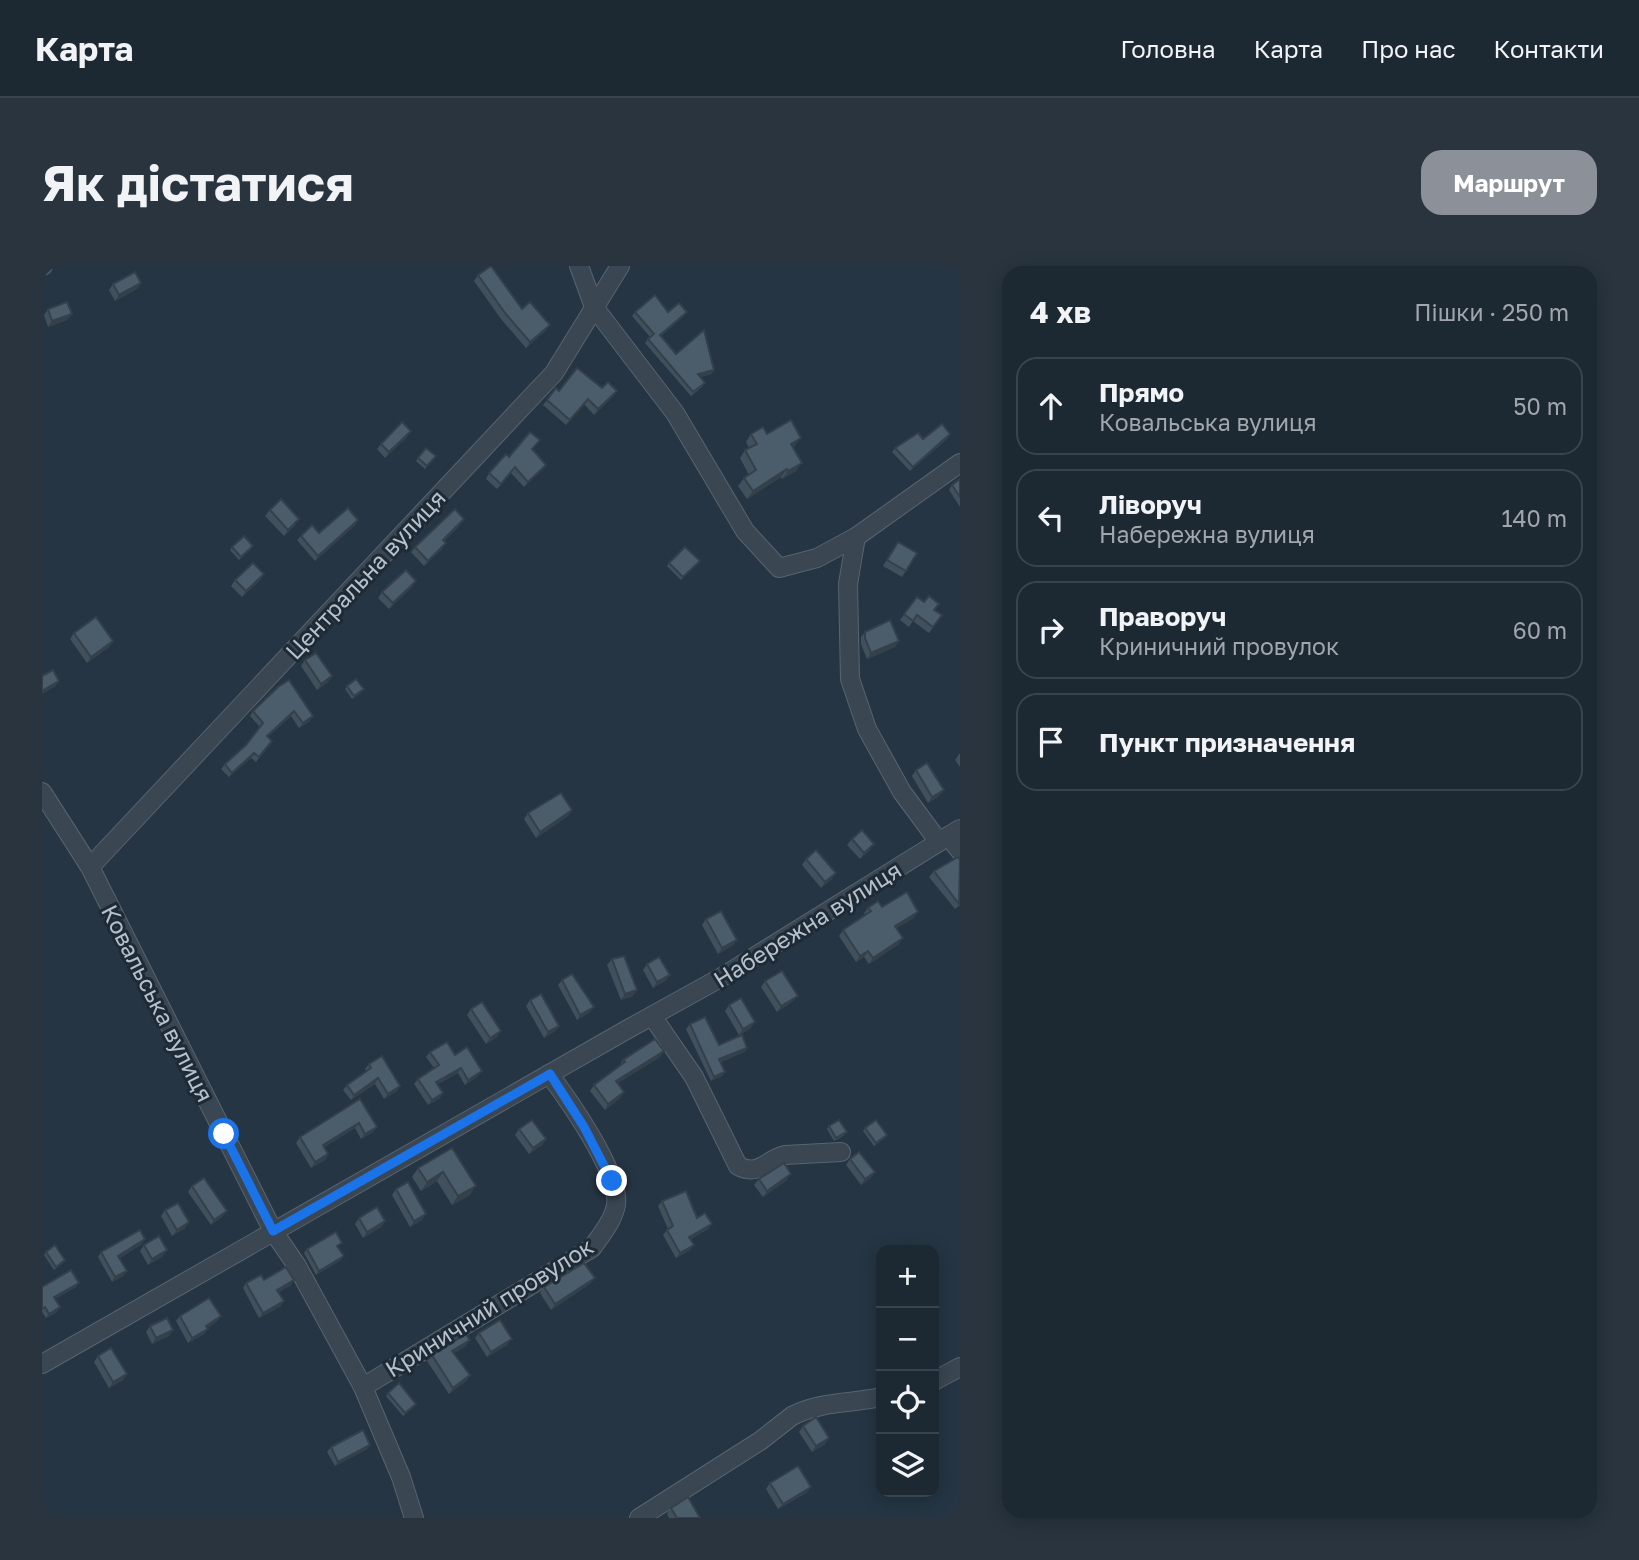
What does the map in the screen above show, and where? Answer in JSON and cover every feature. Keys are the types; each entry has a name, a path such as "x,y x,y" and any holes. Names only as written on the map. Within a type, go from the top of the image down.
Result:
{"street":[{"path":"579,266 594,307 675,413 745,531 779,568 817,558 856,537 960,463"},
{"name":"Центральна вулиця","path":"90,867 554,373 620,266"},
{"path":"856,537 848,584 850,679 867,729 902,792 949,836 960,851"},
{"name":"Ковальська вулиця","path":"42,792 90,867 273,1231 297,1266 363,1387 401,1477 414,1518"},
{"name":"Набережна вулиця","path":"42,1364 722,977 949,836"},
{"path":"652,1016 694,1077 738,1166 750,1171 760,1169 777,1157 785,1155 841,1152"},
{"name":"Криничний провулок","path":"363,1387 592,1248 611,1219 616,1202 606,1165 571,1104 550,1074"},
{"path":"939,1378 960,1367"},
{"path":"639,1518 705,1477 792,1416 806,1409 836,1402 851,1403 876,1398"}],"building":[{"path":"491,266 522,309 530,302 550,325 530,342 478,275"},
{"path":"135,272 141,283 119,295 113,284"},
{"path":"655,295 668,312 679,303 687,312 660,335 676,354 704,330 714,370 698,374 705,383 693,392 648,339 654,334 635,312"},
{"path":"67,302 72,314 52,321 48,309"},
{"path":"577,368 602,388 608,382 617,391 598,409 588,399 570,420 547,400 556,388 559,391"},
{"path":"791,420 801,438 791,444 802,463 788,471 787,469 753,491 744,478 756,470 745,450 757,444 751,434 763,427 767,434"},
{"path":"402,422 411,431 389,452 381,444"},
{"path":"942,424 950,434 913,467 895,448 918,433 923,439"},
{"path":"530,432 540,440 532,449 546,465 528,482 515,467 501,484 489,473 506,454 509,457"},
{"path":"426,448 436,456 427,466 418,458"},
{"path":"960,479 960,497 952,485"},
{"path":"281,499 299,519 288,530 270,510"},
{"path":"348,508 358,520 318,556 301,536 312,525 319,533"},
{"path":"455,509 464,519 443,540 446,543 428,561 415,547"},
{"path":"244,536 253,546 241,557 232,547"},
{"path":"898,542 917,553 906,571 887,560"},
{"path":"685,547 700,561 683,577 669,563"},
{"path":"253,563 264,574 246,591 235,580"},
{"path":"406,570 416,581 393,603 382,592"},
{"path":"929,596 939,604 934,610 942,615 933,627 917,615 913,621 904,614 917,597 924,602"},
{"path":"96,617 113,641 91,657 74,633"},
{"path":"890,620 899,641 871,653 865,632"},
{"path":"316,653 332,676 321,684 305,660"},
{"path":"53,670 59,681 42,691 42,676"},
{"path":"356,679 364,689 354,696 347,686"},
{"path":"289,680 313,716 303,723 294,711 267,736 272,741 259,757 254,753 232,773 225,764 246,745 263,723 253,711"},
{"path":"927,763 944,790 932,797 916,770"},
{"path":"561,793 572,810 540,832 528,813"},
{"path":"862,830 874,844 864,853 852,839"},
{"path":"816,850 836,873 825,882 806,859"},
{"path":"958,857 960,860 959,904 934,871"},
{"path":"907,892 918,912 895,926 903,938 873,958 868,951 860,956 843,930 871,911 868,908 878,901 882,907"},
{"path":"721,911 737,940 722,948 706,919"},
{"path":"624,956 637,990 625,994 612,959"},
{"path":"659,957 670,975 657,982 647,964"},
{"path":"782,971 798,996 781,1006 765,981"},
{"path":"572,974 594,1007 580,1015 562,980"},
{"path":"541,994 559,1026 548,1032 530,1000"},
{"path":"741,998 755,1022 743,1029 729,1005"},
{"path":"482,1002 501,1031 490,1038 471,1009"},
{"path":"705,1017 719,1045 742,1035 747,1048 719,1059 725,1072 714,1077 690,1024"},
{"path":"655,1039 664,1051 616,1081 624,1092 608,1104 594,1085 625,1062 623,1060"},
{"path":"447,1042 455,1055 467,1047 482,1071 468,1080 461,1068 436,1082 443,1093 432,1100 418,1079 439,1065 430,1052"},
{"path":"382,1056 400,1086 388,1094 378,1078 354,1095 347,1085 371,1068 369,1064"},
{"path":"360,1099 377,1127 365,1134 359,1123 323,1145 328,1154 315,1162 300,1137"},
{"path":"532,1120 546,1139 533,1148 519,1129"},
{"path":"839,1120 847,1132 836,1138 829,1126"},
{"path":"876,1120 887,1135 876,1143 865,1128"},
{"path":"452,1148 476,1186 458,1196 443,1172 427,1182 418,1168"},
{"path":"859,1152 875,1172 865,1179 850,1159"},
{"path":"784,1163 791,1174 767,1191 759,1179"},
{"path":"204,1178 227,1211 214,1220 192,1186"},
{"path":"408,1182 426,1214 414,1221 396,1189"},
{"path":"686,1191 697,1218 705,1213 712,1224 689,1237 694,1245 680,1253 667,1230 673,1226 662,1201"},
{"path":"178,1203 189,1222 177,1230 165,1210"},
{"path":"377,1207 385,1221 367,1232 359,1218"},
{"path":"140,1230 145,1239 118,1256 127,1271 115,1277 101,1252"},
{"path":"336,1232 342,1243 337,1246 344,1256 319,1271 307,1249"},
{"path":"159,1236 167,1250 152,1259 144,1245"},
{"path":"55,1245 65,1260 56,1267 46,1252"},
{"path":"584,1263 595,1278 555,1304 544,1287"},
{"path":"286,1267 294,1280 277,1290 284,1301 263,1313 246,1283 261,1275 264,1280"},
{"path":"71,1270 79,1283 54,1297 60,1307 49,1314 45,1307 42,1309 42,1287"},
{"path":"209,1298 221,1316 206,1326 208,1329 192,1338 180,1316"},
{"path":"167,1318 173,1330 156,1338 150,1326"},
{"path":"500,1320 512,1339 491,1352 479,1333"},
{"path":"466,1334 470,1340 452,1351 470,1375 453,1388 432,1355"},
{"path":"111,1348 127,1374 113,1382 98,1356"},
{"path":"399,1383 416,1404 405,1413 388,1393"},
{"path":"816,1417 829,1438 816,1446 803,1426"},
{"path":"363,1430 370,1445 338,1462 331,1447"},
{"path":"798,1466 811,1487 783,1504 770,1483"},
{"path":"688,1497 700,1518 677,1518 671,1508"}],"route":[{"path":"224,1134 273,1231 550,1074 571,1104 606,1165 612,1181"}]}
